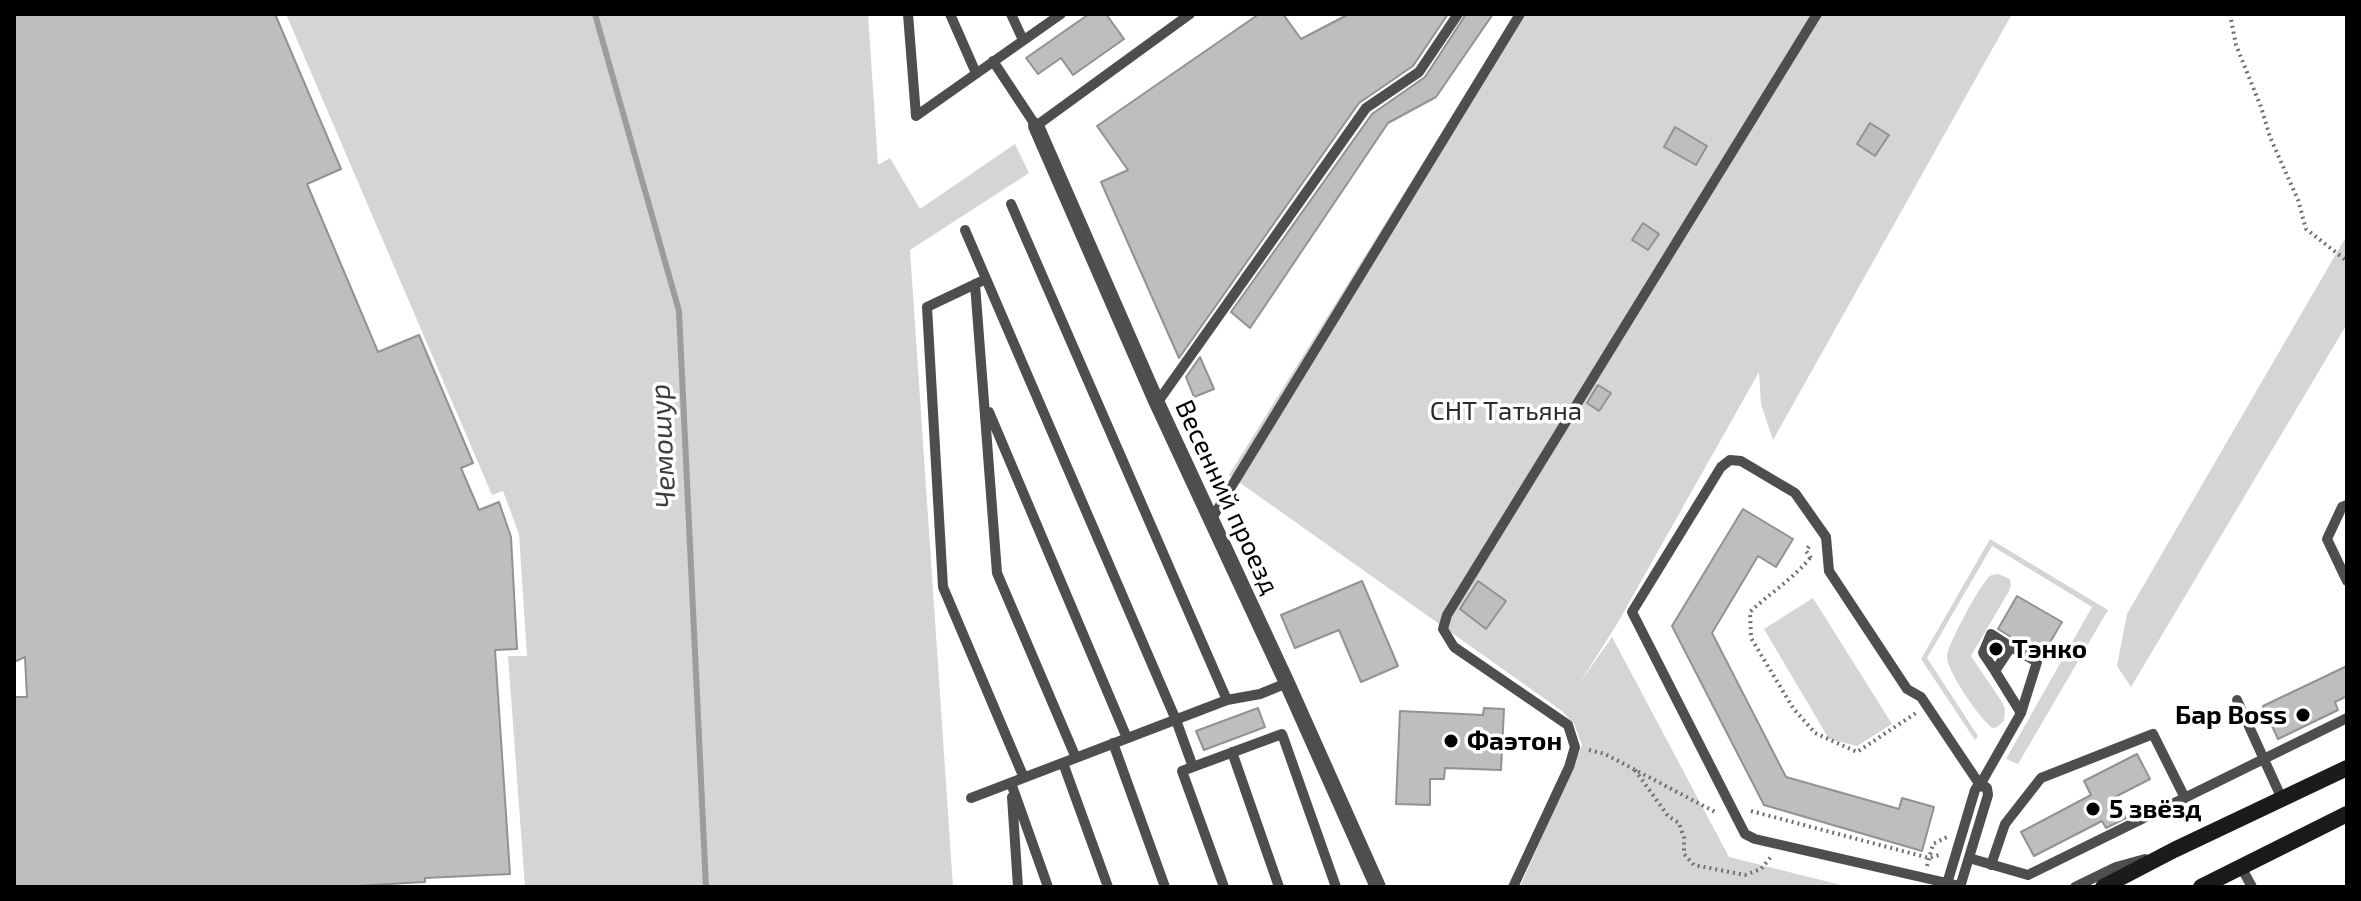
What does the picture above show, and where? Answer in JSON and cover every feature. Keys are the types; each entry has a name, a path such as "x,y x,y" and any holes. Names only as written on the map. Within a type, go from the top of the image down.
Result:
{"main road":[{"path":"2103,887 2347,768"},
{"path":"2201,887 2345,821"}],"street":[{"name":"Весенний проезд","path":"1036,126 1157,403 1378,887"}],"lane":[{"path":"908,14 916,116 1061,14"},
{"path":"950,14 976,73"},
{"path":"1011,14 1023,40"},
{"path":"993,61 1036,126 1190,14"},
{"path":"1157,403 1366,108 1419,72 1458,14"},
{"path":"1211,520 1520,14"},
{"path":"1513,887 1569,767 1575,747 1568,725 1454,647 1443,629 1447,615 1817,14"},
{"path":"1011,204 1227,700"},
{"path":"965,230 1176,720 1193,767"},
{"path":"986,279 927,307 943,587 1024,778"},
{"path":"975,284 997,573 1076,758"},
{"path":"984,401 1127,738"},
{"path":"1730,460 1741,461 1795,493 1821,536 1829,571 1907,689 1921,697 1980,785 1987,788 1988,795 1960,887 1755,839 1745,834 1632,612 1721,467 1730,460"},
{"path":"2347,505 2342,507 2327,539 2347,581"},
{"path":"1947,885 1975,790 2021,713 2037,662 1991,634 1983,653 2021,713"},
{"path":"1995,671 2011,647"},
{"path":"971,798 1227,700 1260,694 1287,683"},
{"path":"2237,700 2282,799"},
{"path":"1969,858 2028,875 2347,718"},
{"path":"1224,887 1182,771 1282,734 1336,887"},
{"path":"1991,865 2005,824 2041,778 2153,734 2185,798"},
{"path":"1113,743 1165,887"},
{"path":"1232,752 1279,887"},
{"path":"1063,763 1108,887"},
{"path":"1011,783 1018,887"},
{"path":"1011,783 1048,887"},
{"path":"2075,887 2116,867 2174,850"},
{"path":"2241,867 2252,887"}],"path":[{"path":"2230,14 2236,45 2270,137 2298,200 2306,229 2347,261"},
{"path":"1811,558 1806,551 1821,536"},
{"path":"1821,536 1811,558 1785,585 1750,612 1751,638 1793,708 1815,733 1857,752 1917,713"},
{"path":"1575,747 1605,754 1739,824"},
{"path":"1635,770 1668,816 1679,823 1684,838 1684,854 1694,865 1745,875 1761,869 1781,845"},
{"path":"1746,808 1753,813 1929,858"},
{"path":"1933,844 1949,837"}],"green space":[{"path":"286,14 868,14 878,165 890,158 920,209 1015,144 1029,173 910,250 953,887 525,887 508,656 527,656 519,534 503,491 492,495"},
{"name":"СНТ Татьяна","path":"1515,14 2012,14 1773,440 1761,404 1759,372 1617,624 1579,684 1612,637 1729,857 1849,887 1520,887 1582,745 1574,724 1562,711 1229,475"},
{"path":"2347,235 2347,324 2131,687 2117,666 2127,614"},
{"path":"1990,539 2108,610 2018,764 2006,759 2092,607 1992,546 1927,658 1978,736 1975,740 1921,659"},
{"path":"1998,574 2010,579 2011,585 1971,656 2005,709 2004,721 1993,728 1965,695 1947,656 1977,594 1990,576"},
{"path":"1813,598 1892,724 1857,746 1829,739 1764,629"}],"building":[{"path":"14,14 275,14 341,169 307,184 378,352 419,335 473,463 461,468 479,510 499,502 511,537 517,649 495,650 510,874 425,878 425,882 339,887 14,887 14,697 27,697 25,657 14,662"},
{"path":"1089,14 1106,14 1124,39 1073,75 1061,58 1038,74 1026,58"},
{"path":"1259,14 1283,14 1301,39 1349,14 1448,14 1413,66 1359,103 1179,358 1101,182 1128,170 1097,126"},
{"path":"1466,14 1493,14 1436,97 1388,123 1250,328 1231,312 1372,114 1425,77"},
{"path":"1870,123 1889,135 1875,156 1857,144"},
{"path":"1675,127 1707,146 1696,165 1664,147"},
{"path":"1643,223 1659,234 1648,250 1632,240"},
{"path":"1200,357 1214,389 1194,397 1186,377"},
{"path":"1598,385 1611,393 1599,411 1587,403"},
{"path":"1743,509 1793,539 1776,567 1758,556 1712,633 1786,777 1899,809 1902,798 1934,807 1922,851 1764,805 1672,626"},
{"path":"1362,581 1398,666 1361,682 1339,630 1295,648 1281,615"},
{"path":"1478,581 1506,601 1486,629 1460,609"},
{"path":"2017,596 2062,622 2042,656 1998,629"},
{"path":"2347,666 2347,696 2335,702 2338,710 2278,739 2263,706"},
{"path":"1258,708 1265,727 1204,750 1196,731"},
{"name":"Фаэтон","path":"1484,708 1504,709 1501,770 1445,768 1444,779 1430,779 1430,805 1396,804 1400,711 1483,715"},
{"name":"5 звёзд","path":"2137,754 2150,779 2115,797 2126,818 2106,828 2102,821 2034,856 2021,832 2091,795 2084,781"}],"waterway":[{"name":"Чемошур","path":"595,14 679,311 706,887"}],"place":[{"name":"Тэнко","path":"1996,649"},
{"name":"Бар Boss","path":"2303,715"},
{"name":"Фаэтон","path":"1451,741"},
{"name":"5 звёзд","path":"2093,809"}]}
